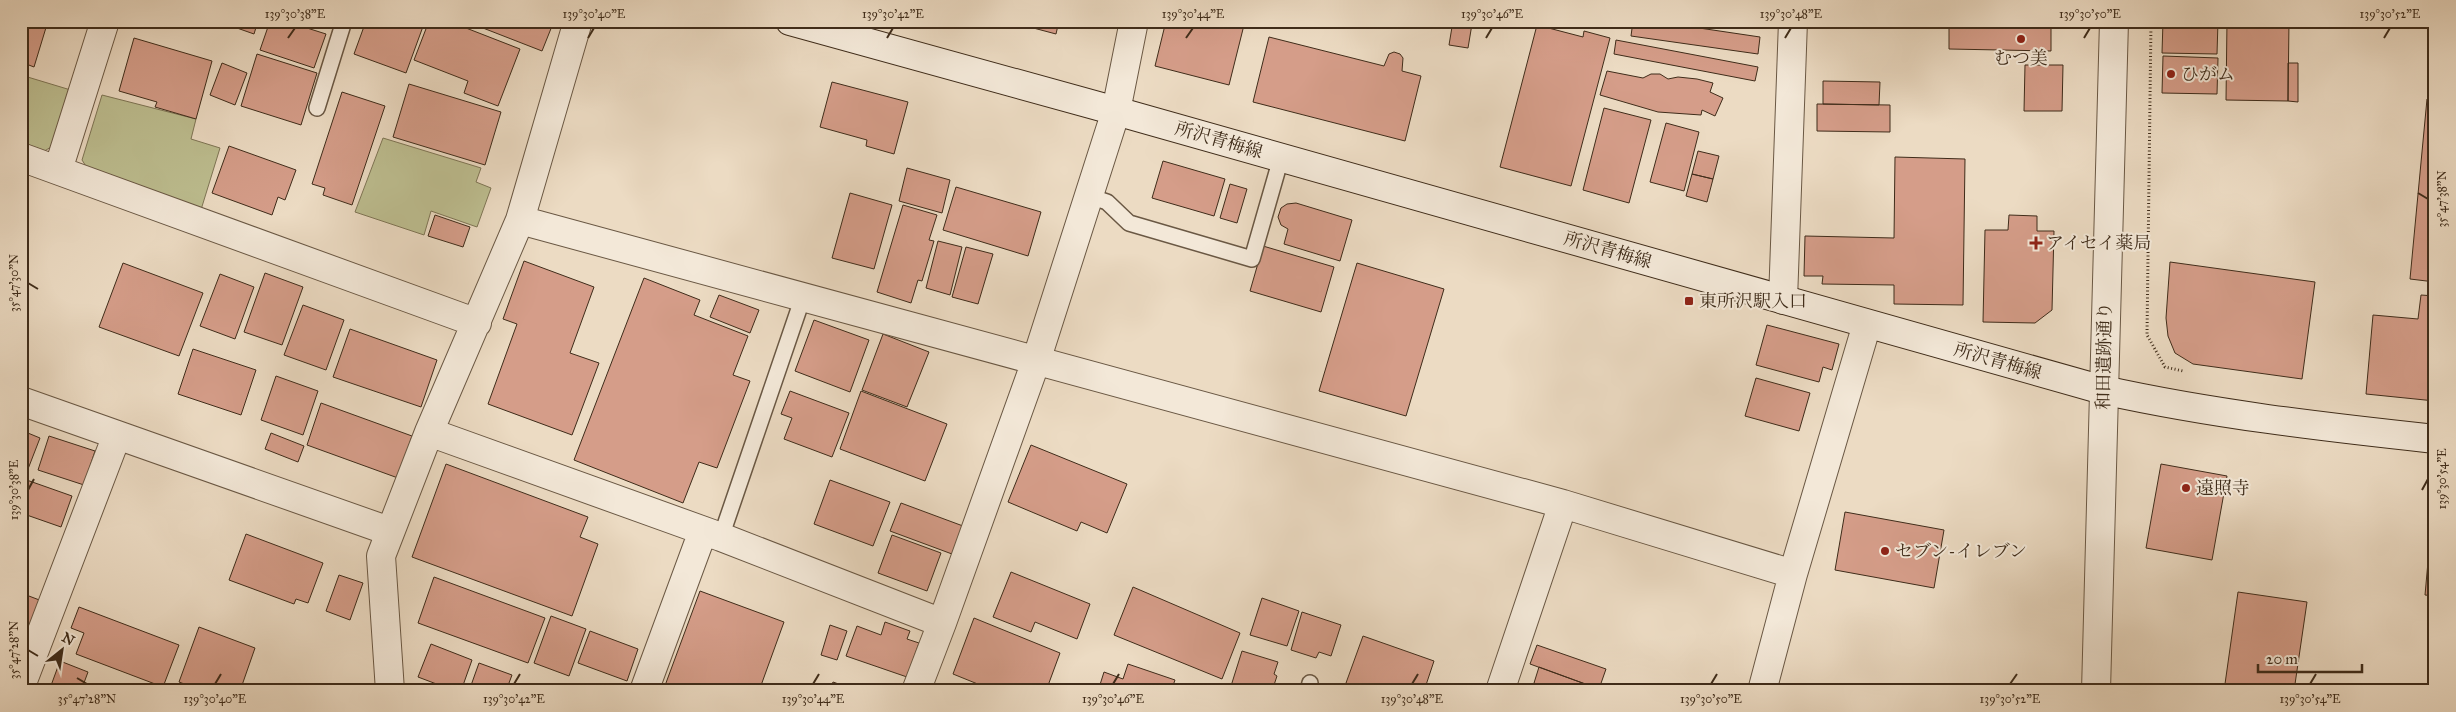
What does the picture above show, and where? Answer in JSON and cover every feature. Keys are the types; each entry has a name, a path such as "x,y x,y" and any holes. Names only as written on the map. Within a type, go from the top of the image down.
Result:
{"street":[{"path":"58,170 105,21"},
{"path":"390,691 380,556 429,432 478,323 520,220 578,21"},
{"name":"所沢青梅線","path":"790,21 1116,110 2103,390 2158,402 2289,423 2435,439"},
{"path":"916,691 1036,362 1116,110 1134,21"},
{"path":"1783,300 1793,21"},
{"name":"和田遺跡通り","path":"2096,691 2114,21"},
{"path":"21,157 478,323"},
{"path":"520,220 1563,504 1793,574"},
{"path":"1762,691 1793,574 1867,324"},
{"path":"21,402 389,531"},
{"path":"429,432 712,534 942,623"},
{"path":"21,686 117,435"},
{"path":"1500,691 1563,504"},
{"path":"644,691 712,534"}],"lane":[{"path":"317,108 344,21"},
{"path":"1089,196 1106,202 1129,223 1252,259 1281,158"},
{"path":"712,534 803,297"}],"path":[{"path":"2151,21 2147,335 2165,367 2192,373"}],"green space":[{"path":"21,75 74,91 51,147 38,155 21,149"},
{"path":"102,95 196,119 191,139 220,148 200,213 91,174 82,160"},
{"path":"383,138 481,168 476,182 491,188 477,227 431,211 424,235 355,212"}],"building":[{"path":"21,21 48,21 34,67 21,62"},
{"path":"217,21 258,21 254,34"},
{"path":"270,21 308,21 307,28 326,34 314,68 260,50"},
{"path":"366,21 425,21 406,73 354,54"},
{"path":"429,21 448,21 520,49 498,106 464,93 468,81 414,60"},
{"path":"465,21 554,21 542,51"},
{"path":"1007,21 1059,21 1056,34"},
{"path":"1166,21 1245,21 1229,85 1155,66"},
{"path":"1453,21 1472,24 1468,48 1449,45"},
{"path":"1633,21 1652,21 1760,37 1758,54 1631,36"},
{"path":"1720,21 1747,21 1746,25"},
{"path":"1949,21 2051,21 2051,51 1949,49"},
{"path":"2163,21 2218,21 2217,54 2162,53"},
{"path":"2227,21 2289,21 2288,101 2226,100"},
{"path":"1537,25 1583,37 1584,31 1610,38 1571,186 1500,167"},
{"path":"1269,37 1384,66 1389,54 1394,52 1400,54 1403,58 1402,71 1421,76 1405,141 1253,102"},
{"path":"134,38 212,61 196,119 155,107 157,102 119,91"},
{"path":"1616,40 1758,67 1755,81 1614,54"},
{"path":"257,54 317,73 301,125 241,106"},
{"path":"2163,56 2218,58 2217,94 2162,93"},
{"path":"222,63 247,73 235,105 210,95"},
{"path":"2288,63 2298,63 2298,102 2288,101"},
{"path":"2025,65 2063,65 2062,111 2024,111"},
{"path":"1607,71 1643,78 1651,74 1660,74 1668,79 1678,77 1697,79 1713,83 1710,92 1723,98 1715,116 1702,110 1701,115 1658,112 1600,95"},
{"path":"1823,81 1880,82 1879,105 1823,104"},
{"path":"832,82 908,102 894,154 866,146 867,140 820,127"},
{"path":"409,84 501,112 485,165 393,137"},
{"path":"342,92 385,106 352,205 323,195 325,188 312,184"},
{"path":"2427,99 2435,100 2435,282 2410,279"},
{"path":"1817,104 1890,105 1890,132 1817,131"},
{"path":"1604,108 1651,120 1629,203 1583,190"},
{"path":"1666,123 1699,132 1684,191 1650,182"},
{"path":"229,146 296,170 285,200 278,197 272,215 212,193"},
{"path":"1698,151 1719,156 1713,179 1692,174"},
{"path":"1895,157 1965,159 1963,305 1894,304 1894,285 1822,284 1823,276 1804,276 1805,236 1894,238"},
{"path":"1163,161 1225,179 1214,216 1152,198"},
{"path":"907,168 950,180 942,213 899,201"},
{"path":"1692,174 1713,179 1707,202 1686,196"},
{"path":"1230,184 1247,189 1237,223 1220,218"},
{"path":"956,187 1041,212 1028,256 943,230"},
{"path":"850,193 892,205 874,269 832,258"},
{"path":"1296,203 1352,220 1340,261 1284,244 1288,229 1281,225 1278,217 1281,208 1287,204"},
{"path":"903,205 937,215 929,240 934,241 922,281 918,280 911,303 877,292"},
{"path":"435,215 470,227 463,247 428,236"},
{"path":"2009,215 2037,216 2037,231 2054,231 2052,310 2035,323 1983,322 1985,230 2008,230"},
{"path":"938,241 962,247 950,295 926,288"},
{"path":"1263,246 1334,267 1321,312 1250,291"},
{"path":"966,247 993,254 978,304 952,297"},
{"path":"524,261 594,287 570,353 599,363 572,435 488,404 517,324 503,319"},
{"path":"2170,262 2315,282 2302,379 2193,364 2175,353 2168,336 2166,318"},
{"path":"123,263 203,293 179,356 99,327"},
{"path":"1357,263 1444,289 1406,416 1319,391"},
{"path":"265,273 303,287 282,345 244,332"},
{"path":"220,274 254,287 235,339 200,326"},
{"path":"644,278 700,300 694,315 748,336 733,375 750,381 717,468 699,462 683,503 574,460"},
{"path":"719,295 759,310 750,333 710,317"},
{"path":"2421,295 2435,296 2435,401 2366,394 2373,315 2418,319"},
{"path":"303,305 344,320 326,370 284,355"},
{"path":"814,320 869,340 850,392 795,371"},
{"path":"1767,325 1839,344 1832,370 1823,367 1819,382 1756,365"},
{"path":"350,329 437,360 421,407 333,377"},
{"path":"883,334 929,352 907,407 862,390"},
{"path":"193,349 256,370 241,415 178,394"},
{"path":"276,376 318,391 303,435 261,420"},
{"path":"1756,378 1810,393 1799,431 1745,416"},
{"path":"790,391 849,413 832,457 784,439 792,418 781,414"},
{"path":"861,391 947,424 925,481 840,449"},
{"path":"321,403 412,436 398,478 307,445"},
{"path":"21,426 25,427 23,431 40,438 28,469 21,467"},
{"path":"271,433 304,446 298,462 265,449"},
{"path":"49,436 95,451 84,485 38,470"},
{"path":"1031,445 1127,484 1107,533 1081,522 1077,531 1008,502"},
{"path":"446,464 588,517 580,537 598,544 572,616 412,557"},
{"path":"2161,464 2227,476 2212,560 2146,548"},
{"path":"21,478 72,496 61,527 21,513"},
{"path":"830,480 890,502 873,546 814,524"},
{"path":"2435,484 2435,596 2425,595"},
{"path":"901,503 963,526 952,554 890,531"},
{"path":"1845,512 1944,530 1934,588 1835,570"},
{"path":"246,534 323,563 308,603 296,599 294,604 229,580"},
{"path":"892,535 941,553 927,591 878,573"},
{"path":"1011,572 1090,604 1077,639 1035,622 1031,632 993,617"},
{"path":"339,575 363,583 350,620 326,611"},
{"path":"434,577 545,618 528,663 418,623"},
{"path":"1133,587 1240,633 1222,679 1114,635"},
{"path":"700,591 784,622 759,691 663,691"},
{"path":"2238,592 2307,602 2294,691 2224,691"},
{"path":"21,593 42,601 21,648"},
{"path":"1262,598 1299,611 1287,646 1250,635"},
{"path":"79,607 179,645 163,687 76,654 84,633 71,628"},
{"path":"1302,612 1341,625 1331,656 1319,652 1316,658 1291,650"},
{"path":"551,616 586,629 569,676 534,663"},
{"path":"974,618 1060,653 1046,691 995,691 953,674"},
{"path":"885,622 910,631 907,639 919,643 907,677 846,656 857,626 881,635"},
{"path":"830,625 847,631 837,660 821,655"},
{"path":"199,627 255,648 240,691 203,691 179,682"},
{"path":"590,631 638,649 627,681 578,663"},
{"path":"1363,636 1434,661 1424,691 1368,691 1346,683"},
{"path":"431,644 472,660 461,691 455,691 418,677"},
{"path":"1537,645 1606,669 1599,689 1530,664"},
{"path":"1242,651 1278,662 1274,674 1277,676 1272,691 1247,691 1231,686"},
{"path":"60,661 88,672 81,691 49,691"},
{"path":"479,663 512,675 506,691 469,691"},
{"path":"1128,664 1175,680 1171,691 1098,691 1104,672 1123,679"},
{"path":"1539,667 1599,689 1599,691 1557,691 1534,683"},
{"path":"833,682 858,691 829,691"},
{"path":"517,684 536,691 515,691"},
{"path":"85,685 103,691 83,691"}],"place":[{"name":"むつ美","path":"2021,39"},
{"name":"ひがム","path":"2171,74"},
{"name":"アイセイ薬局","path":"2036,243"},
{"name":"東所沢駅入口","path":"1689,301"},
{"name":"遠照寺","path":"2186,488"},
{"name":"セブン-イレブン","path":"1885,551"}]}
